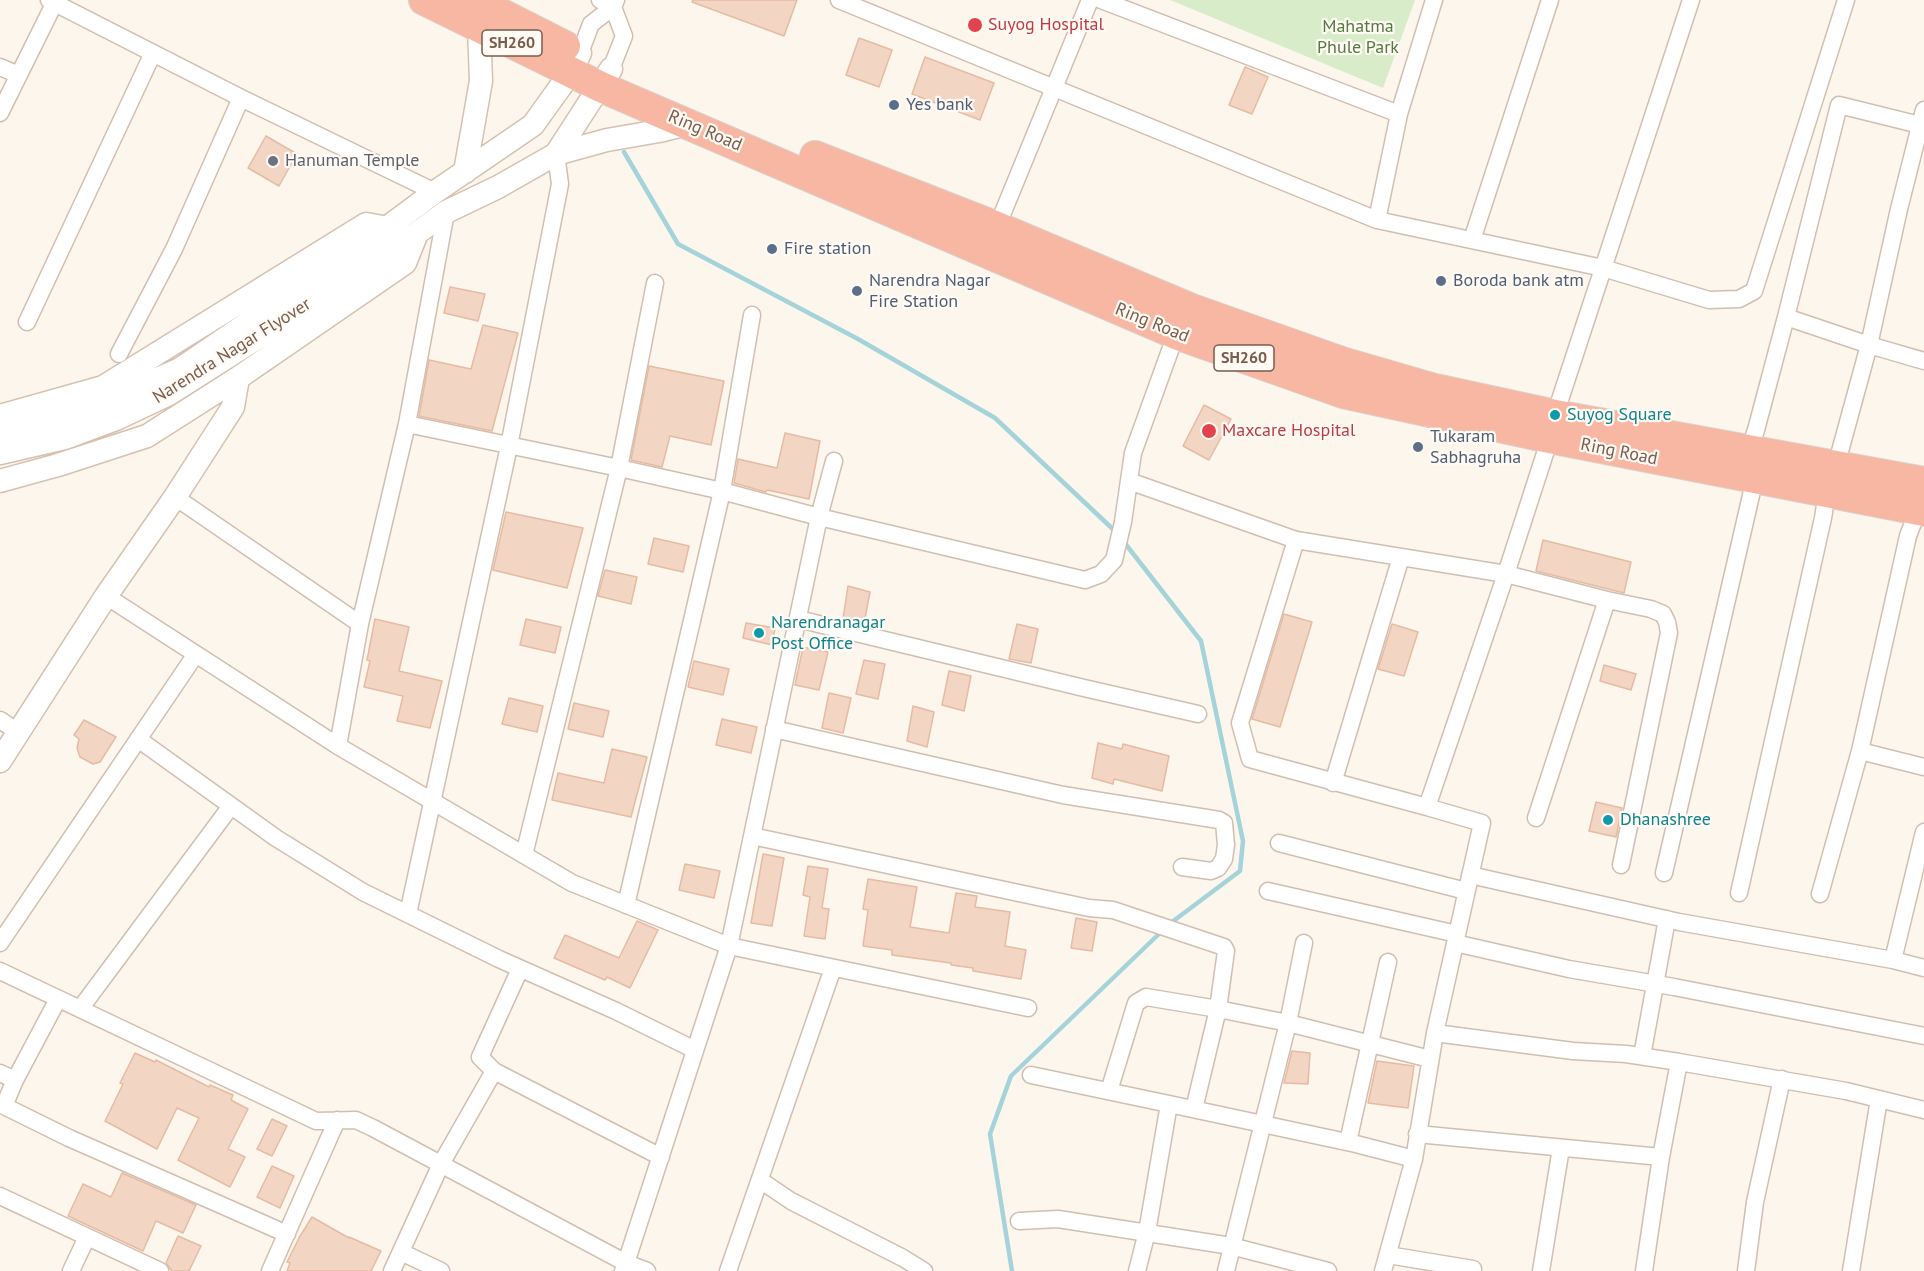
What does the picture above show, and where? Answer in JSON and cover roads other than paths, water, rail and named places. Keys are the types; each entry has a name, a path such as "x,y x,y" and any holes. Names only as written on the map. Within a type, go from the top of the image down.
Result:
{"highway":[{"name":"Ring Road","path":"424,0 476,13 606,78 687,124 1176,334 1343,393 1553,426 1831,479 1922,491"},
{"name":"Ring Road","path":"606,78 997,227 1192,309 1342,362 1553,426"}],"main road":[{"path":"465,172 481,81 476,13"},
{"path":"441,202 465,172 534,125 575,62"},
{"path":"556,154 606,78"},
{"path":"0,416 103,387 366,224 385,238 441,202 498,187 556,154 607,140 687,124"},
{"name":"Narendra Nagar Flyover","path":"0,433 55,421 180,369 385,238 417,233 441,202"},
{"path":"0,481 147,436 238,378 405,263 417,233"},
{"name":"Narendra Nagar Flyover","path":"0,453 65,438 169,394 271,329 385,238"},
{"path":"0,761 9,726 106,596 233,408 238,378"}],"street":[{"path":"839,0 1377,219 1603,268 1709,300 1739,299 1754,291 1846,0"},
{"path":"997,227 1090,0"},
{"path":"1101,0 1399,114"},
{"path":"1377,219 1399,114 1434,0"},
{"path":"1472,240 1550,0"},
{"path":"1427,807 1506,574 1691,0"},
{"path":"0,113 53,1 441,202 407,424 360,624 338,746"},
{"path":"575,62 591,24 610,2 624,36 606,78"},
{"path":"27,322 153,53"},
{"path":"0,67 19,75"},
{"path":"1739,893 1831,479 1869,345 1923,120 1839,105 1815,97"},
{"path":"119,354 174,249 241,98"},
{"path":"1664,873 1695,744 1752,464 1756,430 1839,105"},
{"path":"408,914 509,446 560,184 556,154"},
{"path":"524,855 619,468 655,283"},
{"path":"626,905 722,491 752,315"},
{"path":"1786,316 1869,345 1924,361"},
{"path":"407,424 722,491 819,517 1085,580 1101,574 1114,560 1123,522 1133,453 1176,334"},
{"path":"625,1267 729,946 819,517 834,461"},
{"path":"1129,481 1296,540 1506,574 1651,609 1663,614 1669,633 1621,865"},
{"path":"1820,894 1860,751 1908,536 1922,491"},
{"path":"175,497 360,624"},
{"path":"1296,540 1240,723 1250,759 1482,823 1435,1033 1414,1159 1386,1263 1473,1269"},
{"path":"1333,783 1401,557"},
{"path":"106,596 338,746 572,883 729,946 1028,1008"},
{"path":"1536,818 1607,600"},
{"path":"798,619 1198,714"},
{"path":"0,943 196,654"},
{"path":"774,729 1063,795 1219,820 1224,823 1226,845 1224,859 1218,868 1211,871 1182,867"},
{"path":"138,740 276,838 363,892 520,969 616,1011 695,1050"},
{"path":"1860,751 1924,767"},
{"path":"80,1009 231,806"},
{"path":"1893,960 1924,832"},
{"path":"752,836 1089,908 1113,910 1224,947 1226,951 1218,1010 1194,1109"},
{"path":"1280,843 1468,883 1893,960 1924,968"},
{"path":"1268,891 1569,969 1924,1036"},
{"path":"1642,1056 1667,919"},
{"path":"1226,1271 1288,1023 1304,943"},
{"path":"1348,1142 1388,962"},
{"path":"728,1271 833,968"},
{"path":"520,969 480,1057 494,1071 660,1157"},
{"path":"0,971 316,1121 356,1120 441,1164 625,1267 646,1271"},
{"path":"1109,1091 1136,1003 1146,997 1288,1023 1430,1059"},
{"path":"58,999 7,1077 2,1109 286,1234"},
{"path":"1435,1033 1573,1051 1642,1056 1846,1091 1924,1110"},
{"path":"1644,1271 1660,1157 1679,1062"},
{"path":"392,1271 441,1164 494,1071"},
{"path":"1031,1075 1348,1142 1414,1159"},
{"path":"1746,1271 1755,1202 1782,1079"},
{"path":"1851,1271 1879,1099"},
{"path":"1137,1271 1147,1232 1169,1104"},
{"path":"270,1271 337,1120"},
{"path":"1417,1134 1660,1157"},
{"path":"1541,1271 1561,1148"},
{"path":"760,1180 791,1201 924,1271"},
{"path":"0,1196 160,1271"},
{"path":"1019,1221 1058,1219 1231,1245 1328,1271"},
{"path":"71,1271 87,1237"},
{"path":"401,1252 441,1271"}],"waterway":[{"path":"624,152 678,244 858,339 995,418 1117,533"},
{"path":"1124,542 1201,641 1243,841 1240,871 1168,925"},
{"path":"1012,1271 990,1134 1011,1076 1162,931"}],"place":[{"name":"Suyog Hospital","path":"975,25"},
{"name":"Yes bank","path":"894,105"},
{"name":"Hanuman Temple","path":"273,161"},
{"name":"Fire station","path":"772,249"},
{"name":"Boroda bank atm","path":"1441,281"},
{"name":"Narendra Nagar Fire Station","path":"857,291"},
{"name":"Suyog Square","path":"1555,415"},
{"name":"Maxcare Hospital","path":"1209,431"},
{"name":"Tukaram Sabhagruha","path":"1418,447"},
{"name":"Narendranagar Post Office","path":"759,633"},
{"name":"Dhanashree","path":"1608,820"}],"park label":[{"name":"Mahatma Phule Park","path":"1358,37"}]}
